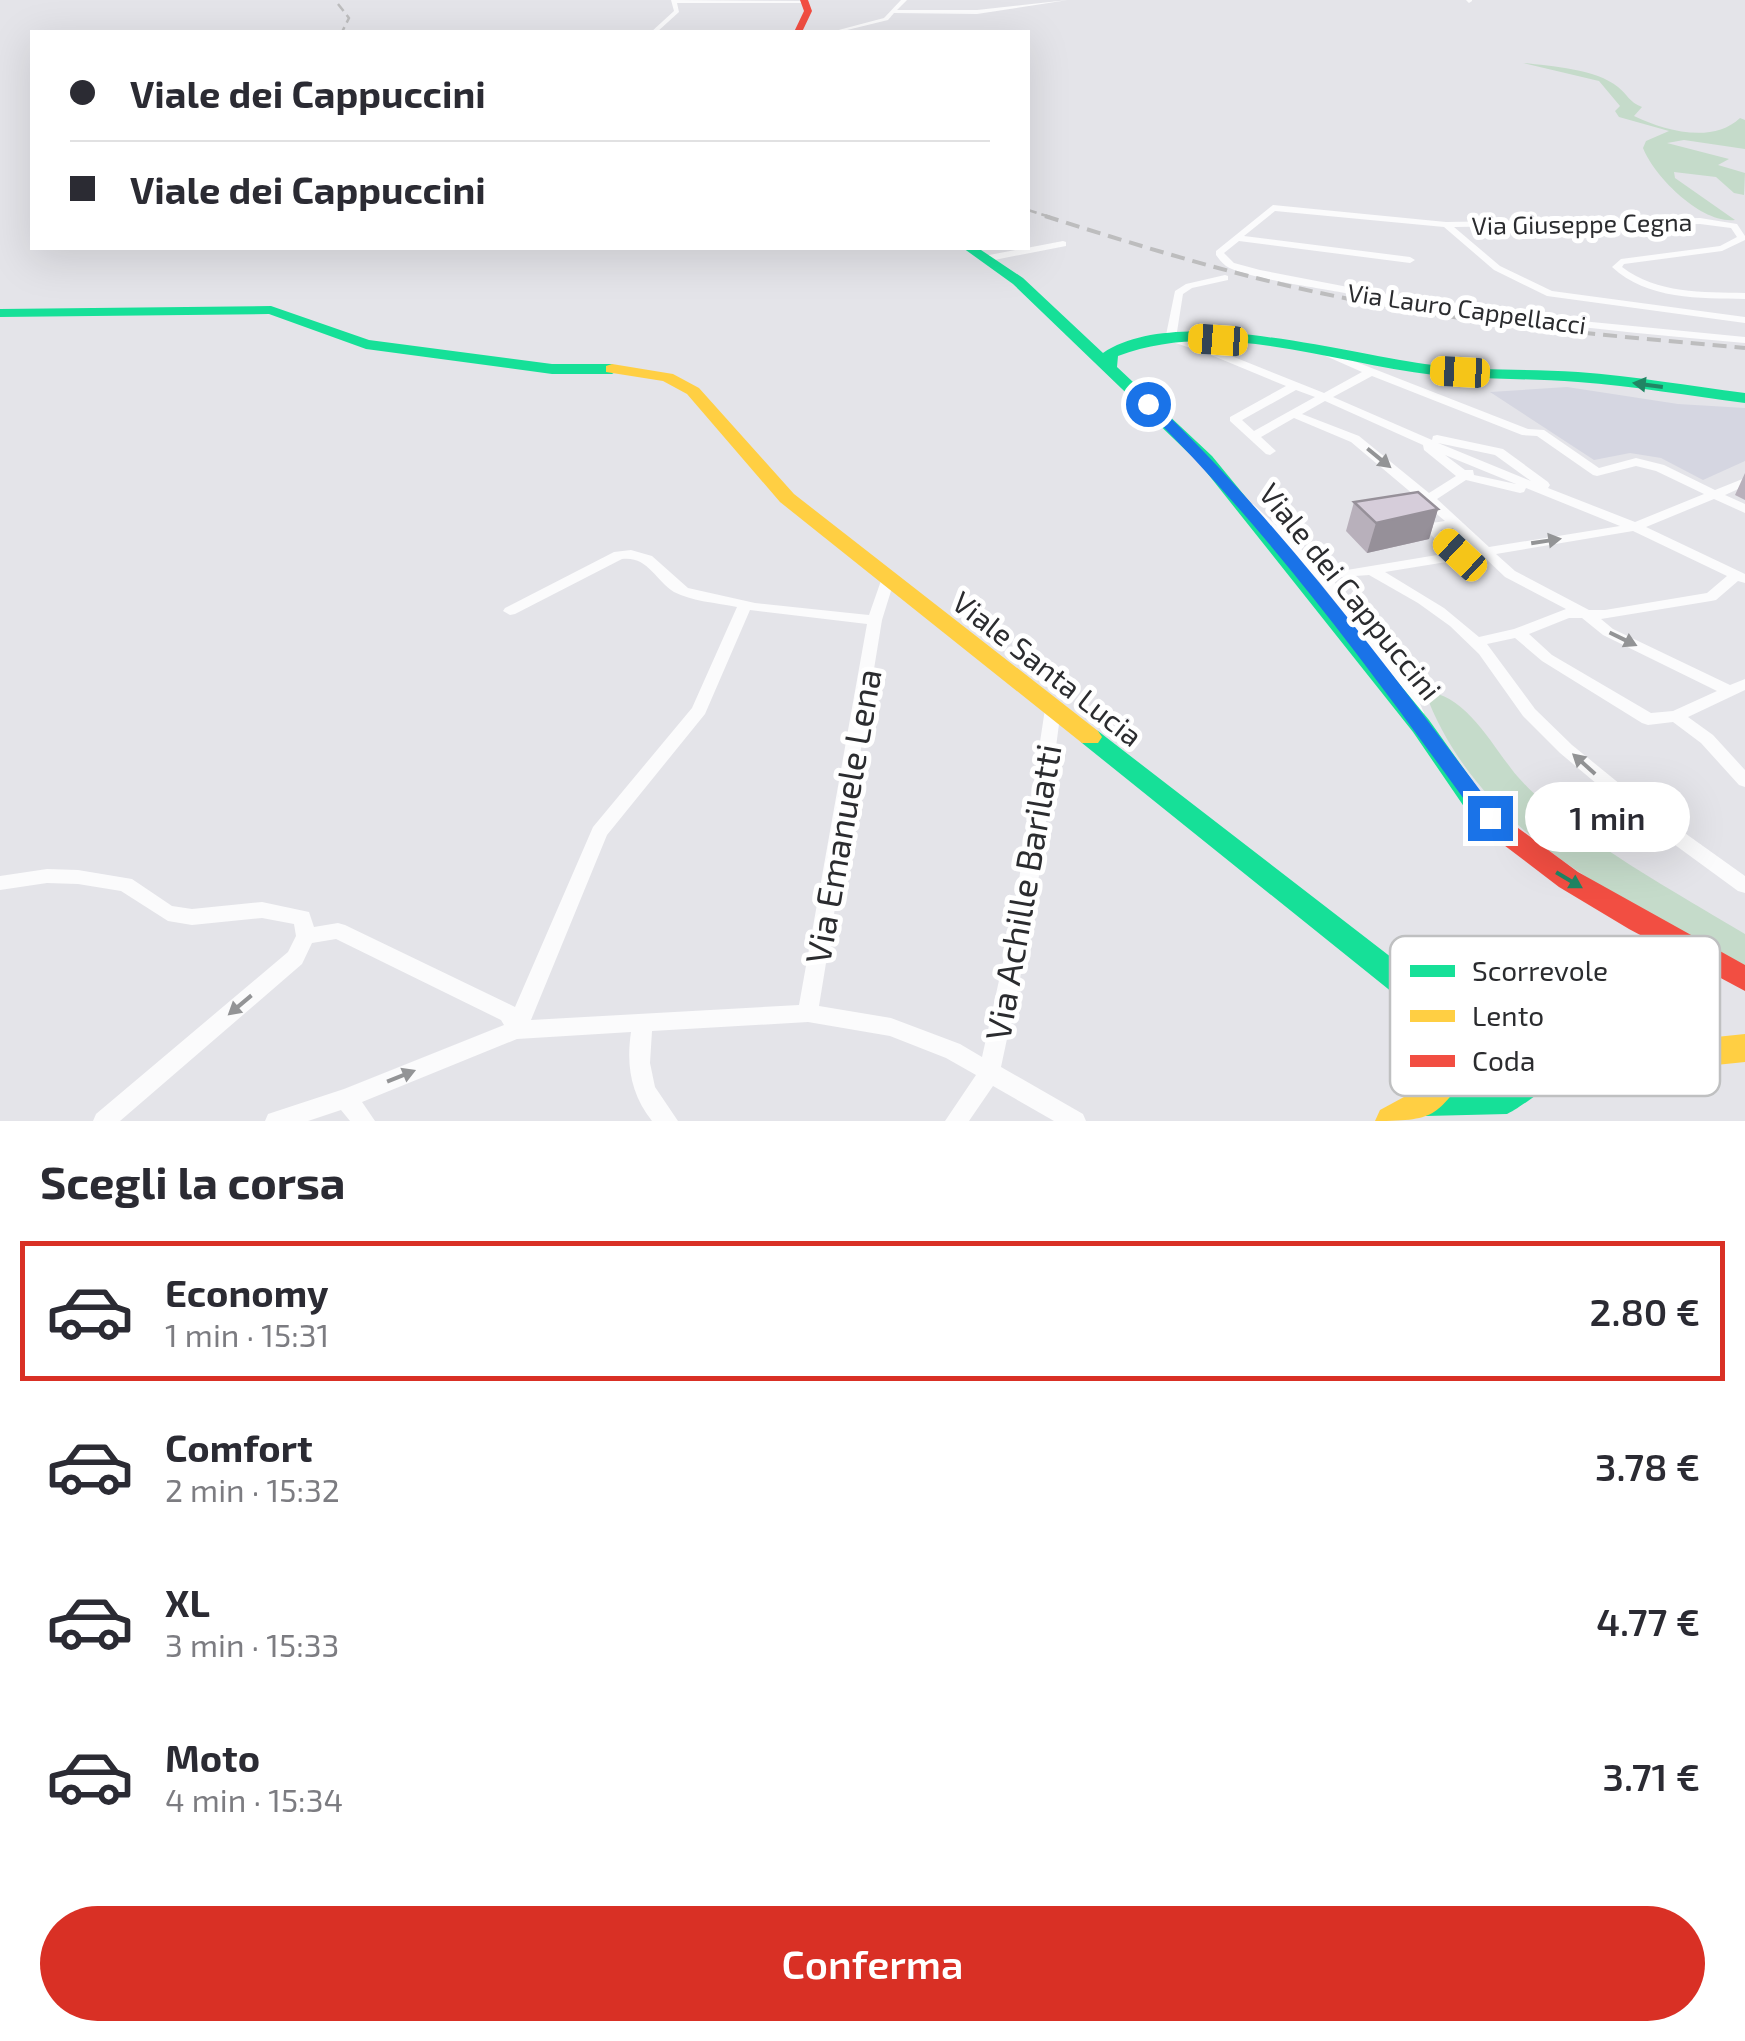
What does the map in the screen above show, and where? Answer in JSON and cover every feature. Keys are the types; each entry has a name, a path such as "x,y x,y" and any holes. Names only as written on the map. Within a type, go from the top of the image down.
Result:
{"main road":[{"path":"964,250 972,261 1008,274"},
{"path":"980,253 1008,274"},
{"name":"Viale dei Cappuccini","path":"1008,274 1082,343 1112,358 1206,460 1421,726 1474,802 1526,852 1670,936"},
{"name":"Viale Santa Lucia","path":"0,313 271,310 366,344 466,354 496,363 552,370 626,369 667,377 694,390 787,498 1390,976"},
{"path":"1112,358 1131,342 1168,338 1287,345 1432,370 1602,378 1745,398"},
{"name":"Viale dei Cappuccini","path":"1720,965 1745,980"},
{"path":"1720,1051 1745,1048"},
{"path":"1391,1121 1431,1096"},
{"path":"1426,1102 1510,1096"}],"street":[{"path":"656,30 676,12 674,0 804,13"},
{"path":"895,12 904,0"},
{"path":"840,30 895,12 965,13 1066,0"},
{"name":"Via Giuseppe Cegna","path":"1236,238 1273,208 1446,225 1676,220 1734,226 1742,238 1722,248 1620,262 1617,268 1646,286 1745,296"},
{"path":"1734,226 1745,218"},
{"path":"1446,225 1496,268 1550,294 1745,320"},
{"path":"1236,238 1410,260"},
{"name":"Via Lauro Cappellacci","path":"1236,238 1219,252 1231,265 1342,291 1520,318 1745,340"},
{"path":"1030,248 1064,244"},
{"path":"980,253 1008,250"},
{"path":"1225,278 1189,286 1178,294 1168,338 1215,352 1296,385 1481,466 1635,527 1740,577"},
{"path":"1324,353 1526,432 1540,433 1597,472 1636,462 1660,468 1745,509"},
{"path":"1255,435 1372,371"},
{"path":"1270,450 1234,419 1296,385"},
{"path":"1293,414 1356,440 1429,498 1510,574 1583,612 1608,632 1728,690"},
{"path":"1429,498 1526,432"},
{"path":"1410,433 1499,452 1564,500"},
{"path":"1410,433 1464,476 1564,500"},
{"path":"1335,575 1635,527 1745,482"},
{"path":"1243,504 1335,575 1401,676 1421,726"},
{"path":"1454,524 1430,527 1460,555"},
{"path":"510,611 549,595 618,555 633,553 651,558 673,586 683,590 746,605 875,620"},
{"path":"1371,570 1443,612 1476,642 1527,712 1552,736 1640,812 1745,886"},
{"path":"1476,642 1518,634 1567,613 1604,616 1710,597 1740,577"},
{"name":"Via Emanuele Lena","path":"808,1014 875,620 888,578"},
{"path":"516,1030 599,832 699,710 746,605"},
{"path":"1518,634 1547,658 1648,719 1676,716 1745,684"},
{"name":"Via Achille Barilatti","path":"989,1074 1024,913 1053,710"},
{"path":"1676,716 1707,739 1745,781"},
{"path":"0,883 47,876 125,884 168,913 192,917 262,910 302,918 306,936 295,958 104,1121"},
{"path":"306,936 338,932 509,1014 516,1030"},
{"path":"276,1121 345,1100 516,1030 808,1014 890,1027 953,1052 1075,1121"},
{"path":"643,1022 636,1058 652,1107 666,1121"},
{"path":"956,1121 989,1074"},
{"path":"345,1100 364,1121"}],"shaded area":[{"path":"1567,387 1678,404 1745,408 1745,461 1703,480 1661,458 1630,453 1594,460 1490,392"}],"green space":[{"path":"1523,63 1598,76 1642,107 1634,116 1674,130 1703,133 1729,126 1740,118 1745,120 1745,149 1684,140 1667,143 1729,159 1718,165 1745,173 1744,195 1734,193 1716,177 1674,172 1675,178 1735,220 1722,219 1694,206 1657,172 1643,148 1646,141 1669,131 1619,117 1615,111 1620,106 1599,81"},
{"path":"1425,692 1440,695 1466,712 1518,777 1565,820 1745,934 1745,966 1720,953 1720,936 1689,936 1558,857 1517,824 1480,786 1449,742"}],"building":[{"path":"1418,492 1438,509 1376,523 1354,502"}],"railway":[{"path":"338,4 349,18 343,30"},
{"path":"1030,211 1053,218"},
{"path":"1045,216 1241,274 1360,301 1504,324 1745,348"}],"traffic: fast":[{"path":"973,250 1018,281 1206,460 1421,726 1476,804"},
{"path":"0,313 271,310 366,344 552,369 612,369"},
{"path":"1109,368 1110,354 1142,342 1180,337 1222,338 1433,370 1599,379 1745,398"},
{"path":"1090,737 1390,973"},
{"path":"1426,1101 1510,1096"}],"traffic: slow":[{"path":"612,369 667,377 693,391 787,498 1090,737"},
{"path":"1720,1051 1745,1048"},
{"path":"1391,1121 1430,1096"}],"traffic: jam":[{"path":"799,30 808,11 804,0"},
{"path":"1476,804 1505,832 1569,880 1666,936"},
{"path":"1720,965 1745,979"}],"route":[{"path":"1148,404 1206,460 1243,504 1490,818"}]}
